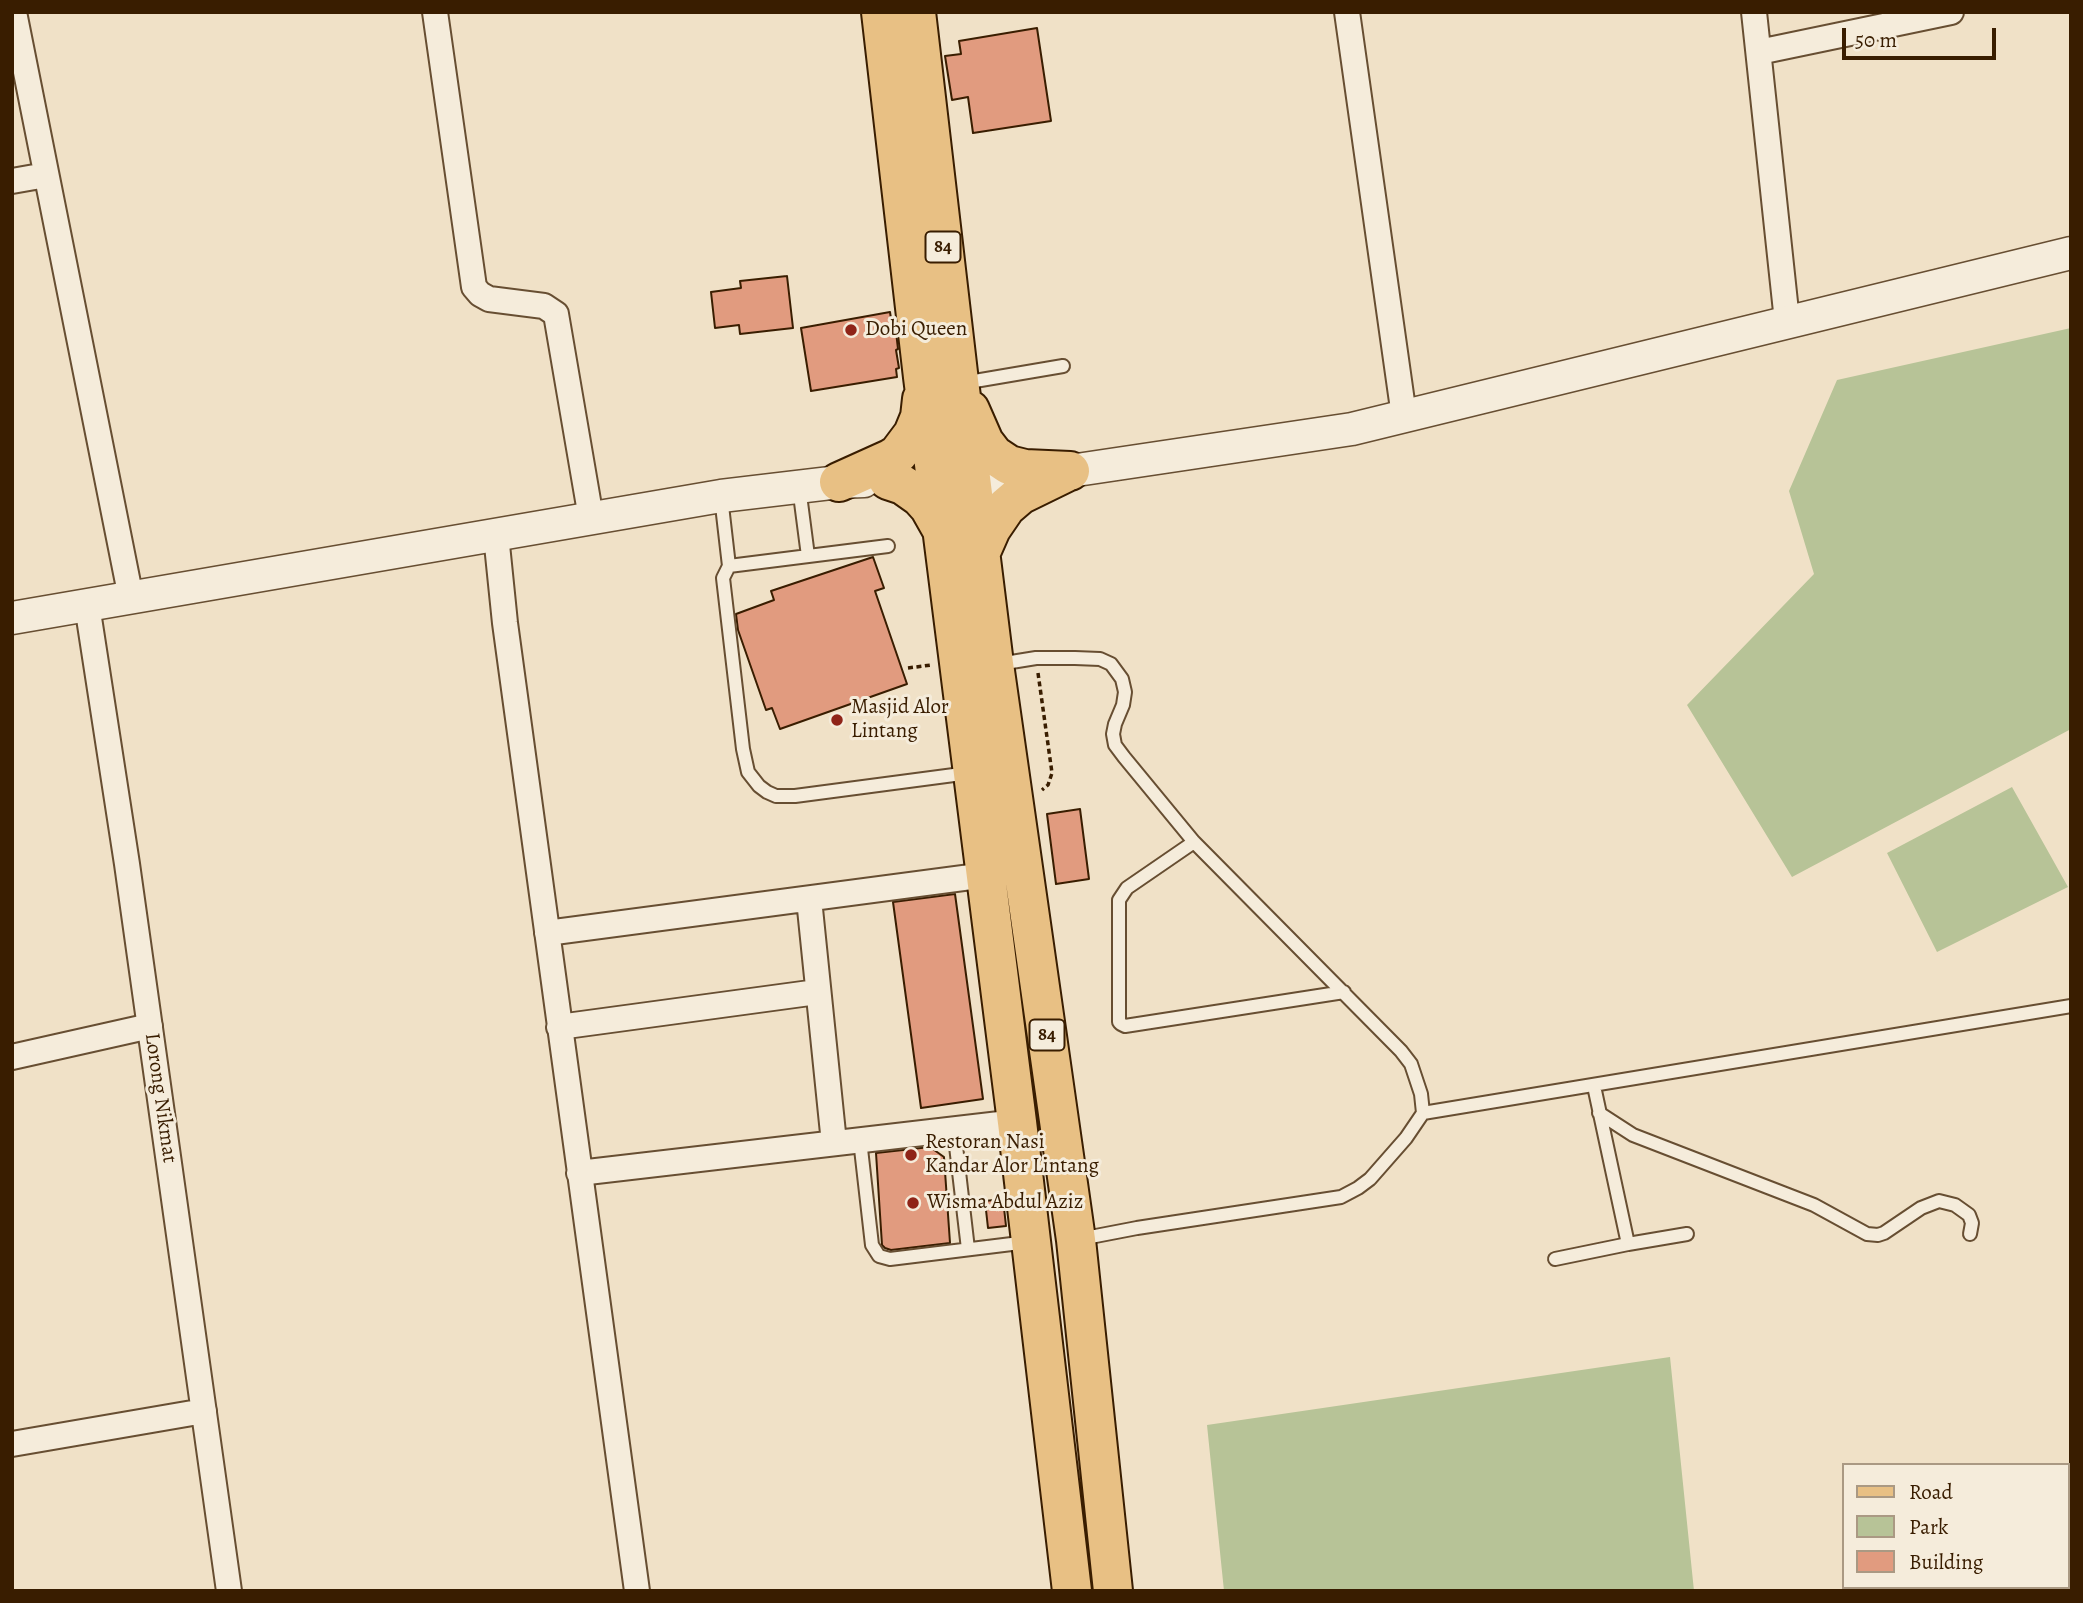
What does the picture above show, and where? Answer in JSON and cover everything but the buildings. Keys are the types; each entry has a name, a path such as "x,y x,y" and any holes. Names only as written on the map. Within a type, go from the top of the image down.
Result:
{"main road":[{"name":"84","path":"881,12 948,384"},
{"name":"84","path":"916,12 954,481 943,532 1017,1122 1072,1591"},
{"path":"839,482 891,459 909,441 920,417 948,384 994,456 1016,468 1070,471"},
{"path":"980,554 991,529 1006,507 1020,495 1070,471"},
{"path":"888,480 903,485 920,497 943,532"},
{"name":"84","path":"954,481 980,554 1076,1240 1113,1591"}],"street":[{"path":"14,12 131,598"},
{"path":"435,12 474,287 489,299 544,306 556,314 591,518"},
{"path":"1347,12 1404,416"},
{"path":"1754,12 1787,321"},
{"path":"1759,52 1951,12"},
{"path":"12,181 46,175"},
{"path":"12,618 721,496 839,482 954,481 1070,471 1329,433 2071,253"},
{"path":"496,535 505,623 637,1591"},
{"name":"Lorong Nikmat","path":"87,605 150,1026 229,1591"},
{"path":"547,933 986,875"},
{"path":"809,899 834,1143"},
{"path":"559,1027 817,992"},
{"path":"12,1057 150,1026"},
{"path":"579,1173 1017,1122"},
{"path":"12,1444 204,1411"}],"lane":[{"path":"948,384 1063,366"},
{"path":"799,486 808,556"},
{"path":"721,496 729,566 723,578 743,749 748,772 759,786 776,796 795,796 973,773"},
{"path":"729,566 888,547"},
{"path":"994,664 1036,658 1100,659 1111,664 1122,679 1125,692 1113,734 1115,745 1194,842 1401,1051 1411,1064 1422,1094 1423,1113 1406,1138 1370,1179 1340,1197 1076,1240"},
{"path":"1194,842 1127,888 1119,900 1121,1024 1125,1026 1344,992"},
{"path":"1423,1113 2071,1006"},
{"path":"1594,1086 1628,1244"},
{"path":"1600,1112 1633,1135 1814,1205 1867,1234 1884,1233 1921,1208 1939,1201 1955,1205 1969,1215 1972,1223 1970,1234"},
{"path":"954,1129 968,1249"},
{"path":"860,1140 872,1245 879,1256 890,1259 1031,1242"},
{"path":"1555,1259 1687,1234"}],"path":[{"path":"1013,797 1037,794 1048,785 1052,773 1036,658"}],"green space":[{"path":"2071,328 2071,729 1792,877 1687,705 1814,574 1789,491 1837,380"},
{"path":"2012,787 2068,887 1937,952 1887,853"},
{"path":"1670,1357 1694,1591 1224,1591 1207,1425"}],"place":[{"name":"Dobi Queen","path":"851,330"},
{"name":"Masjid Alor Lintang","path":"837,720"},
{"name":"Restoran Nasi Kandar Alor Lintang","path":"911,1155"},
{"name":"Wisma Abdul Aziz","path":"913,1203"}]}
